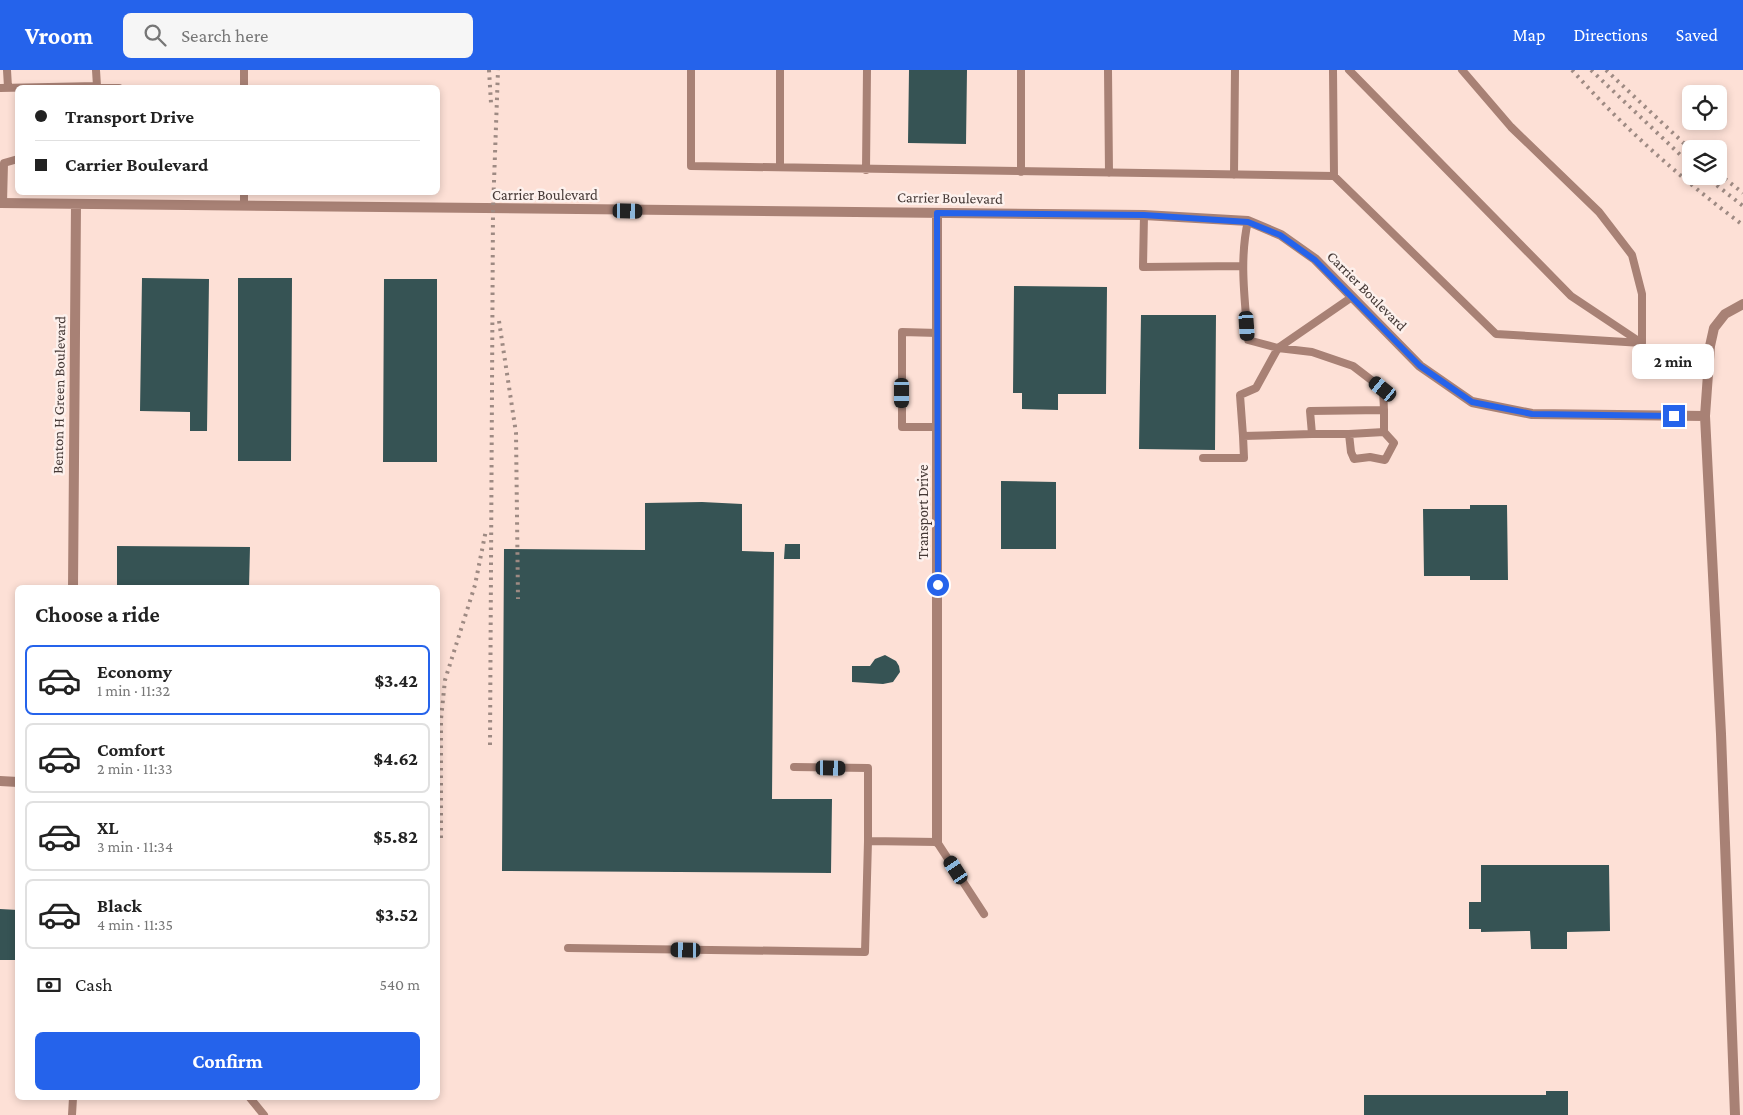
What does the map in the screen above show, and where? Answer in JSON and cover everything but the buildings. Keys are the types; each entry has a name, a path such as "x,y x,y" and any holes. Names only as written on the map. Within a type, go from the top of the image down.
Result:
{"street":[{"name":"Carrier Boulevard","path":"2,203 1144,215 1248,222 1280,235 1315,260 1420,366 1472,402 1532,414 1705,416"},
{"name":"Benton H Green Boulevard","path":"73,585 76,204"},
{"name":"Transport Drive","path":"937,213 937,842"},
{"path":"1736,1115 1721,734 1705,416 1710,346 1714,328 1725,314 1743,304"},
{"path":"0,781 15,782"}],"lane":[{"path":"4,87 7,70"},
{"path":"96,70 97,85"},
{"path":"244,70 244,85"},
{"path":"691,70 691,166 1334,176 1496,334 1642,343"},
{"path":"780,70 780,167"},
{"path":"866,170 867,70"},
{"path":"1020,172 1021,70"},
{"path":"1108,70 1109,173"},
{"path":"1234,175 1235,70"},
{"path":"1333,70 1334,176"},
{"path":"1349,70 1570,296 1642,343"},
{"path":"1462,70 1511,128 1598,212 1632,255 1642,294 1642,343"},
{"path":"2,203 2,163 15,160"},
{"path":"244,195 244,206"},
{"path":"1144,215 1143,267 1243,266"},
{"path":"1248,222 1243,243 1248,340 1278,348 1312,352 1353,366 1383,389 1384,432 1394,443 1386,460 1370,457 1354,459 1351,452 1350,434"},
{"path":"1202,458 1244,458 1240,395 1256,388 1278,348 1352,297"},
{"path":"938,333 902,332 902,427 938,427"},
{"path":"1312,434 1310,411 1384,410"},
{"path":"1243,436 1384,432"},
{"path":"568,948 864,952 868,841 868,768 794,767"},
{"path":"868,841 937,842 984,914"},
{"path":"72,1100 72,1115"},
{"path":"252,1100 264,1115"}],"railway":[{"path":"489,70 491,103"},
{"path":"490,745 493,210 498,70"},
{"path":"1572,70 1653,152 1743,225"},
{"path":"1591,70 1682,156"},
{"path":"1606,70 1682,142"},
{"path":"1727,180 1743,193"},
{"path":"1716,185 1743,206"},
{"path":"499,321 516,433 518,599"},
{"path":"441,838 441,719 445,680 475,585 486,530"}],"route":[{"path":"938,585 937,213 1186,216 1248,222 1280,235 1315,260 1420,366 1472,402 1532,414 1674,416"}]}
